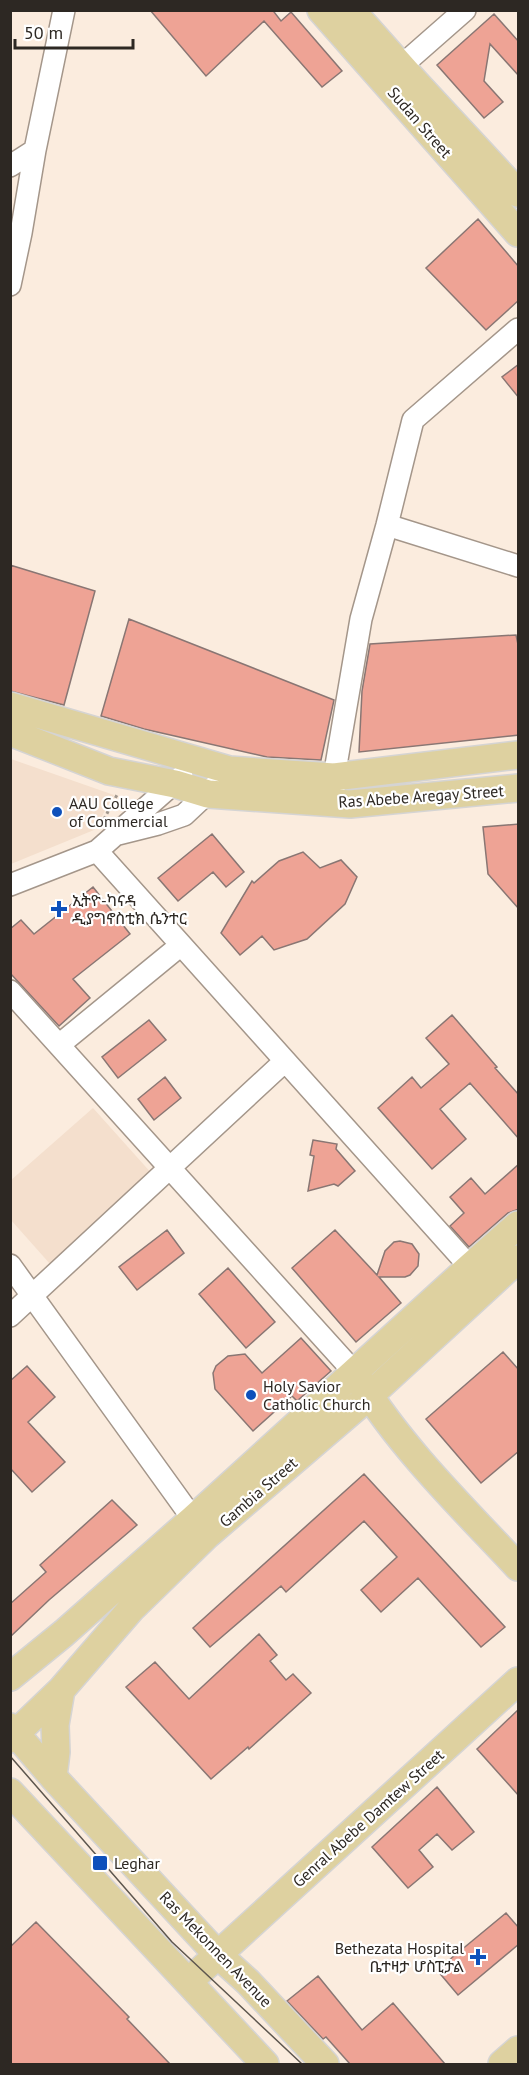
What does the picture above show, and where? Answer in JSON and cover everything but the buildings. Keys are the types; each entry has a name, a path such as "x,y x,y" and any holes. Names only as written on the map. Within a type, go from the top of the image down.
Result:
{"main road":[{"name":"Sudan Street","path":"321,10 393,74 519,193"},
{"name":"Sudan Street","path":"351,10 393,74 519,233"},
{"name":"Ras Abebe Aregay Street","path":"10,706 229,770 334,790 350,804 519,788"},
{"name":"Ras Abebe Aregay Street","path":"10,732 109,771 175,784 208,794 334,790 519,754"},
{"name":"Gambia Street","path":"12,1733 61,1690 132,1608 207,1535 369,1396 478,1277 519,1225"},
{"name":"Gambia Street","path":"17,1667 64,1633 354,1372 478,1277 519,1259"},
{"path":"354,1372 390,1424 444,1488 519,1567"},
{"name":"Genral Abebe Damtew Street","path":"188,1982 519,1682"},
{"path":"53,1777 56,1752 55,1725 61,1690"},
{"name":"Ras Mekonnen Avenue","path":"12,1733 217,1954 256,1990 325,2064"},
{"path":"14,1800 265,2064"},
{"path":"502,2064 519,2050"}],"street":[{"path":"10,285 18,210 35,150 64,10"},
{"path":"393,74 465,10"},
{"path":"10,166 35,150"},
{"path":"334,790 361,619 413,420 519,329"},
{"path":"387,525 519,566"},
{"path":"10,885 97,851 108,829 175,784 196,761"},
{"path":"108,829 158,824 183,815 208,794 229,770"},
{"path":"97,851 478,1277"},
{"path":"59,1045 181,945"},
{"path":"10,991 354,1372"},
{"path":"10,1316 285,1061"},
{"path":"10,1265 193,1519"}],"path":[{"path":"108,829 119,792 110,789"}],"shaded area":[{"name":"AAU College of Commercial","path":"11,759 114,795 94,830 11,864"},
{"path":"93,1108 153,1175 51,1265 11,1220 10,1181"}],"tram line":[{"path":"10,1756 172,1942 302,2064"}],"place":[{"name":"AAU College of Commercial","path":"57,812"},
{"name":"ኢትዮ-ካናዳ ዲያግኖስቲክ ሴንተር","path":"59,909"},
{"name":"Holy Savior Catholic Church","path":"251,1395"},
{"name":"Leghar","path":"100,1863"},
{"name":"Bethezata Hospital ቤተዛታ ሆስፒታል","path":"478,1957"}]}
